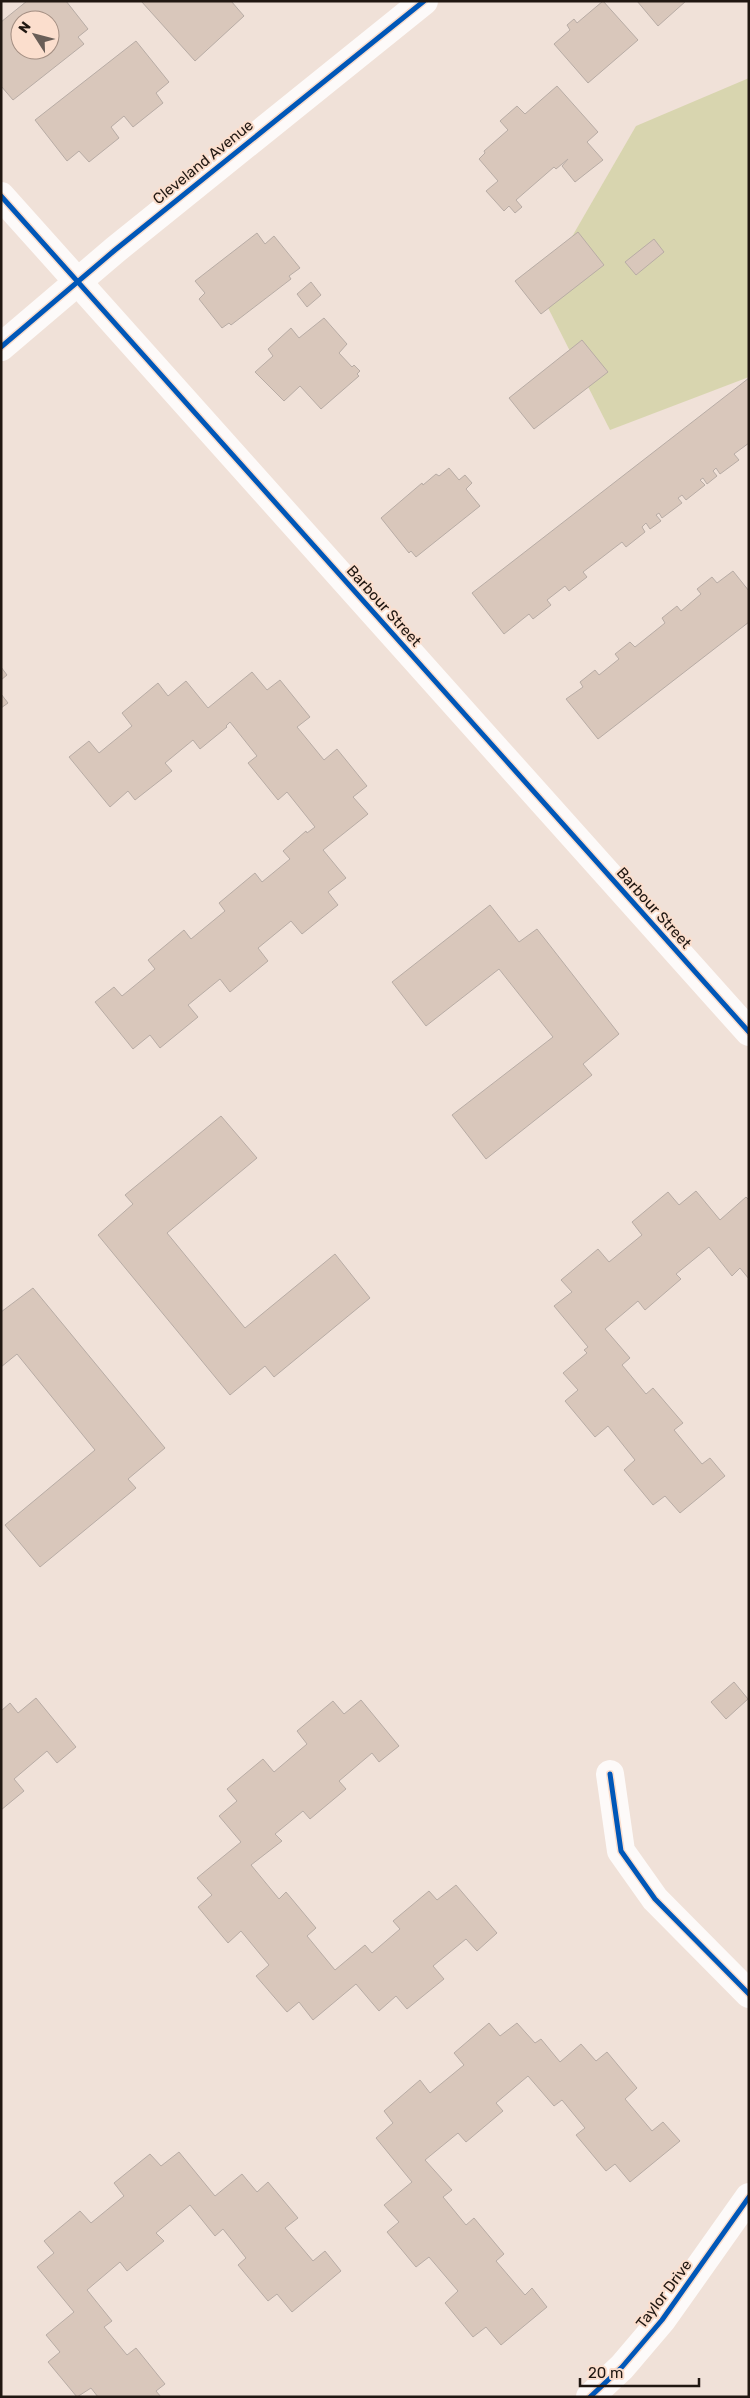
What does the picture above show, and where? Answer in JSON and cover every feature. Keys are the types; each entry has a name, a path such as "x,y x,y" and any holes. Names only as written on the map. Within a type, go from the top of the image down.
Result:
{"street":[{"name":"Cleveland Avenue","path":"1,347 355,55 424,1"},
{"name":"Barbour Street","path":"1,196 749,1032"},
{"path":"610,1774 622,1851 655,1899 749,1994"},
{"name":"Taylor Drive","path":"590,2397 622,2367 662,2320 749,2197"}],"shaded area":[{"path":"749,78 749,377 610,430 540,292 636,126"}],"building":[{"path":"27,1 66,1 88,29 78,37 84,44 13,100 1,86 1,22 10,15 10,60 60,60 60,10 16,10"},
{"path":"141,1 231,1 244,16 195,61"},
{"path":"603,1 638,40 588,83 554,44 570,30 567,25 574,19 577,23"},
{"path":"637,1 686,1 658,26"},
{"path":"136,41 169,82 156,93 163,103 133,127 124,116 111,127 119,138 89,162 79,151 67,161 35,120"},
{"path":"557,86 598,132 587,142 603,160 575,182 562,166 568,159 556,169 554,167 516,200 522,207 515,213 509,206 504,211 486,191 498,181 479,159 485,153 484,151 508,130 500,121 517,106 525,114"},
{"path":"578,232 604,265 541,314 515,281"},
{"path":"257,233 265,244 274,236 300,268 289,276 291,279 231,325 229,323 222,328 199,299 205,293 195,281"},
{"path":"654,239 664,252 636,275 625,262"},
{"path":"311,282 321,295 307,307 297,294"},
{"path":"324,318 347,344 339,353 352,367 354,365 360,371 357,374 359,376 321,409 300,386 284,401 255,372 273,356 268,349 291,328 299,338"},
{"path":"582,340 608,372 534,429 509,398"},
{"path":"749,378 749,443 734,454 739,460 720,474 716,468 713,471 717,476 707,484 703,478 700,480 705,485 686,500 682,495 678,498 682,503 662,518 659,513 656,515 661,521 650,529 646,523 642,527 645,532 626,547 622,542 583,572 587,577 569,591 565,586 547,600 551,605 533,619 529,614 504,634 472,593"},
{"path":"449,468 459,480 465,475 472,483 466,489 480,506 416,557 411,551 409,553 381,518 422,483 423,485 436,474 439,476"},
{"path":"733,571 749,591 749,622 598,739 566,699 583,687 580,682 595,670 599,675 619,659 615,654 630,642 635,647 665,623 662,618 677,606 681,611 701,594 697,589 712,577 717,583"},
{"path":"1,667 7,675 1,680"},
{"path":"252,672 267,690 280,680 310,717 297,727 324,760 337,749 367,786 353,797 368,814 323,850 346,878 328,892 338,905 302,934 291,921 258,948 268,961 230,992 220,979 188,1005 198,1017 160,1048 150,1035 133,1049 95,1002 114,987 122,996 155,969 148,960 184,930 191,939 225,911 219,903 255,873 262,882 290,859 283,851 306,831 307,833 315,827 287,792 278,800 248,763 257,756 230,722 227,727 200,749 193,740 165,763 172,771 135,800 128,791 110,807 69,757 89,741 99,753 132,726 122,713 158,683 168,696 186,681 208,708"},
{"path":"1,694 8,703 1,708"},
{"path":"490,905 519,942 537,929 619,1034 583,1064 592,1075 486,1159 452,1115 553,1037 499,969 426,1026 392,982"},
{"path":"221,1116 257,1158 167,1233 245,1328 335,1254 370,1298 274,1377 265,1366 230,1395 98,1235 133,1204 125,1195"},
{"path":"696,1191 720,1220 746,1197 749,1200 749,1279 740,1268 732,1276 709,1247 676,1274 681,1279 645,1310 638,1301 605,1329 630,1358 622,1365 646,1394 653,1388 683,1423 674,1430 702,1464 710,1458 725,1476 680,1513 665,1496 653,1505 624,1470 635,1460 608,1426 595,1437 565,1401 578,1390 563,1373 587,1353 584,1350 588,1347 554,1306 572,1292 561,1280 598,1249 609,1262 642,1235 632,1222 668,1192 679,1205"},
{"path":"33,1288 165,1448 128,1479 136,1488 40,1567 5,1525 95,1450 17,1354 1,1367 1,1312"},
{"path":"734,1682 748,1699 726,1719 711,1702"},
{"path":"36,1698 76,1747 57,1763 47,1751 14,1779 24,1791 1,1810 1,1711 10,1703 18,1713"},
{"path":"361,1700 399,1746 379,1762 372,1753 339,1781 346,1789 310,1819 303,1811 275,1834 282,1841 251,1865 279,1899 286,1892 316,1928 307,1936 335,1970 365,1945 372,1953 400,1929 393,1921 429,1891 437,1900 456,1885 497,1933 477,1951 466,1939 433,1966 444,1979 407,2009 396,1996 379,2011 356,1984 313,2020 299,2002 287,2012 256,1976 269,1965 241,1931 228,1943 198,1907 212,1895 197,1878 241,1842 219,1816 237,1801 227,1789 263,1759 274,1772 307,1744 297,1731 333,1701 344,1714"},
{"path":"489,2023 500,2036 517,2023 535,2043 541,2039 560,2062 581,2044 596,2061 607,2052 637,2088 625,2099 652,2131 663,2122 680,2141 630,2182 615,2164 606,2171 576,2135 585,2128 562,2100 554,2106 528,2076 496,2103 503,2111 466,2142 458,2133 425,2160 452,2190 443,2197 466,2225 474,2218 504,2254 496,2261 525,2295 532,2288 547,2307 501,2345 486,2327 473,2337 445,2303 458,2291 429,2257 416,2267 387,2232 399,2222 384,2205 412,2182 376,2138 393,2123 384,2111 420,2080 430,2093 464,2065 454,2053"},
{"path":"179,2152 215,2196 242,2174 257,2192 268,2182 298,2218 285,2228 313,2261 325,2251 341,2271 292,2312 277,2294 268,2301 238,2265 246,2258 223,2229 215,2236 190,2205 156,2233 164,2241 127,2271 120,2262 87,2290 112,2321 104,2327 127,2355 136,2348 165,2384 156,2391 161,2397 98,2397 91,2388 77,2397 48,2362 60,2352 46,2335 74,2312 37,2267 54,2253 44,2241 80,2211 91,2223 124,2196 114,2183 150,2154 161,2166"}],"cycle path":[{"path":"1,347 115,250 424,1"},
{"path":"1,196 749,1032"},
{"path":"610,1774 621,1851 655,1899 749,1994"},
{"path":"590,2397 622,2367 662,2320 749,2197"}]}
